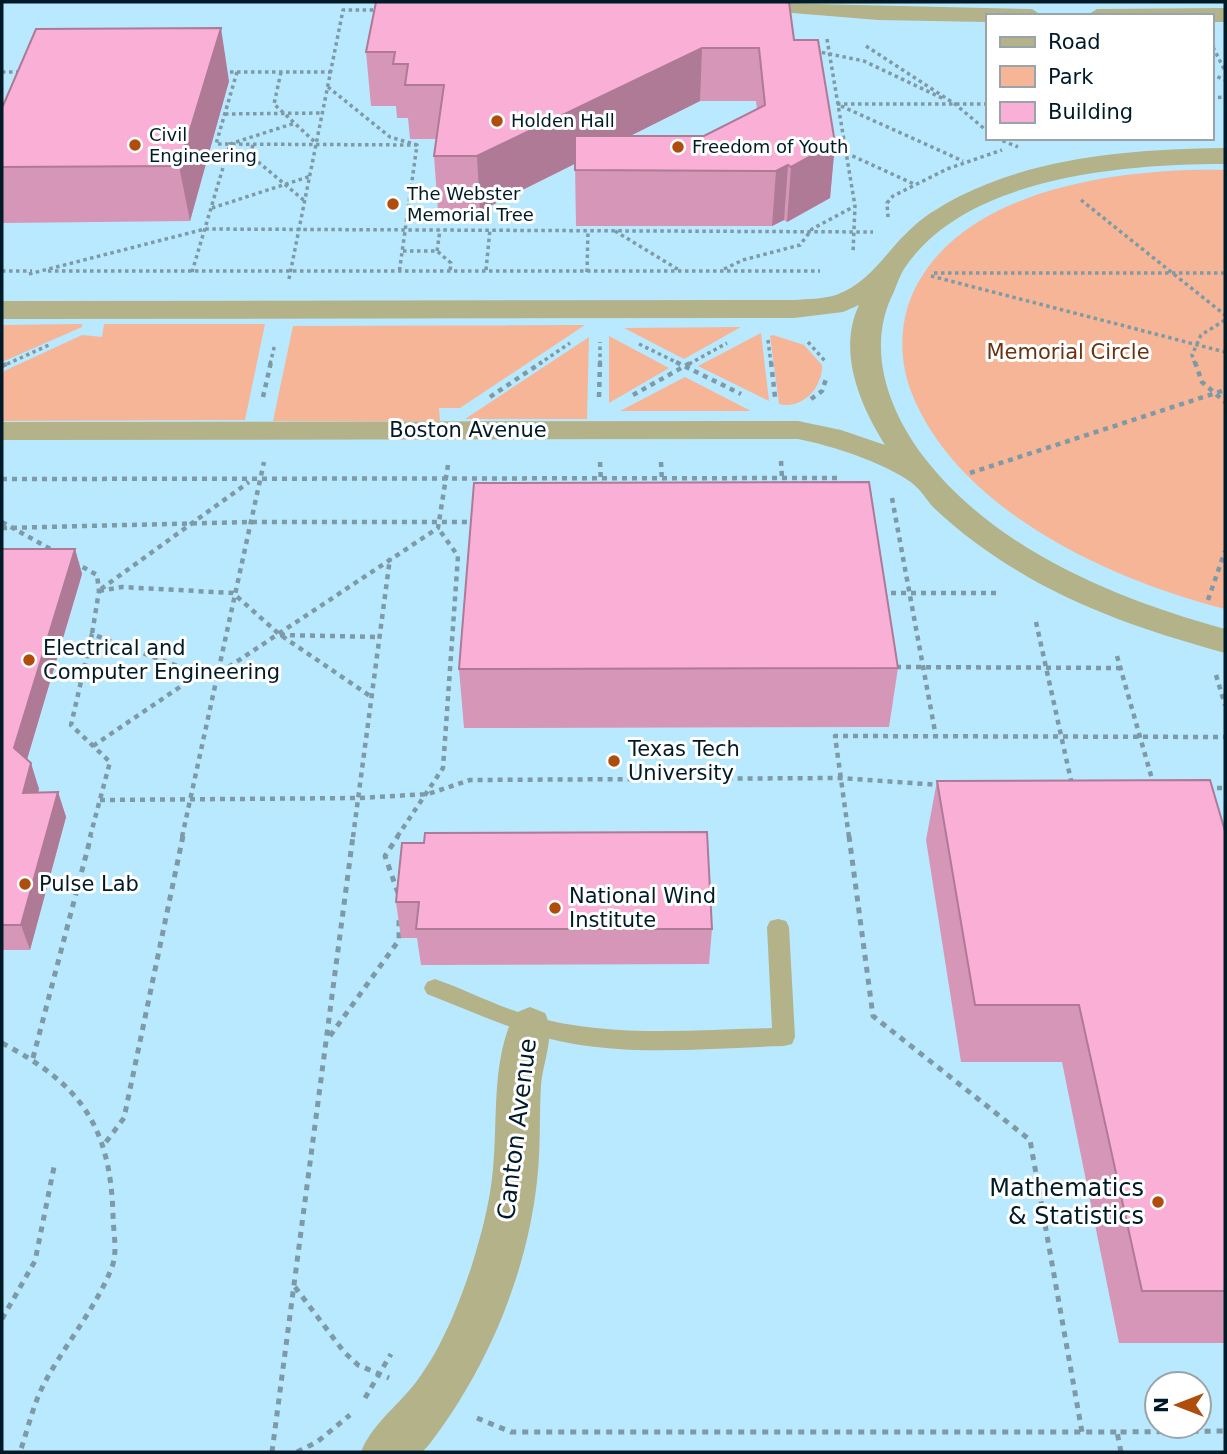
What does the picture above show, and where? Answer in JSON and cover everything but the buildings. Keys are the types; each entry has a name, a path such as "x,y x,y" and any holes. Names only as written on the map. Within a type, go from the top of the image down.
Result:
{"street":[{"path":"743,2 822,19 986,17"},
{"path":"1074,181 1096,148 1098,140"},
{"path":"2,310 794,309 843,303 884,278 915,241 957,210 1008,186 1074,181 1146,158 1225,156"},
{"path":"884,278 869,321 867,368 883,418 897,443 928,481 999,543 1074,587 1152,619 1225,641"},
{"name":"Boston Avenue","path":"2,431 798,430 834,436 869,448 928,481"},
{"name":"Canton Avenue","path":"386,1452 406,1435 433,1398 471,1332 498,1254 512,1199 519,1148 520,1077 530,1025"}],"lane":[{"path":"435,988 530,1025 584,1036 633,1039 784,1037 778,927"}],"path":[{"path":"287,285 346,2"},
{"path":"343,10 384,10"},
{"path":"822,19 855,206 853,253"},
{"path":"822,19 955,104 986,130"},
{"path":"1213,47 1225,71"},
{"path":"813,51 829,51 881,70 955,104"},
{"path":"2,72 27,72"},
{"path":"13,80 15,72"},
{"path":"210,72 331,72"},
{"path":"237,72 216,144 417,145"},
{"path":"281,72 274,104 318,145"},
{"path":"328,88 390,137 417,145"},
{"path":"837,104 986,104"},
{"path":"837,104 964,162"},
{"path":"225,114 324,113"},
{"path":"230,144 295,123"},
{"path":"1016,140 1018,147"},
{"path":"192,272 230,144"},
{"path":"253,145 250,155 306,202"},
{"path":"398,283 417,145"},
{"path":"846,153 914,184"},
{"path":"211,208 311,176"},
{"path":"1074,181 1171,272 1225,318 1206,331 1195,344 1194,366 1202,382 1225,402"},
{"path":"722,270 743,260 800,245 810,232 855,206"},
{"path":"39,271 205,229 873,232"},
{"path":"486,271 490,229"},
{"path":"437,251 440,230"},
{"path":"588,231 586,270 593,282"},
{"path":"615,231 680,270"},
{"path":"403,251 437,251 451,263 450,271"},
{"path":"2,271 823,271"},
{"path":"1225,272 919,273 1225,352"},
{"path":"767,328 775,400"},
{"path":"261,406 276,334"},
{"path":"599,401 600,336"},
{"path":"480,403 578,338"},
{"path":"623,401 737,338"},
{"path":"636,342 741,395"},
{"path":"968,481 962,475 1225,390"},
{"path":"599,451 602,494"},
{"path":"661,451 663,491"},
{"path":"106,1142 124,1118 233,593 262,481 265,454"},
{"path":"329,1036 399,940 398,890 385,856 443,768 458,556 439,525 449,458"},
{"path":"2,479 262,481 847,478"},
{"path":"99,591 250,481"},
{"path":"928,481 892,498 912,593 936,737"},
{"path":"11,528 252,522 439,525 480,522"},
{"path":"2,525 60,555"},
{"path":"92,634 200,674 218,674 439,525"},
{"path":"1204,608 1225,551"},
{"path":"272,1452 390,558"},
{"path":"33,1058 110,762 71,725 99,591 97,575 73,561"},
{"path":"99,591 122,587 233,593 279,635 373,698"},
{"path":"871,593 999,593"},
{"path":"1036,622 1074,794"},
{"path":"279,635 381,637"},
{"path":"1117,656 1156,790 1143,791"},
{"path":"896,667 1121,668"},
{"path":"1214,671 1225,705"},
{"path":"93,746 200,674"},
{"path":"1082,1432 1030,1140 873,1016 835,736 1225,737"},
{"path":"100,800 360,798 428,794 470,780 841,778 951,786"},
{"path":"1202,789 1225,788"},
{"path":"2,1043 33,1058 63,1078 78,1095 106,1142 114,1204 113,1263 85,1320 44,1383 20,1452"},
{"path":"2,1320 35,1261 55,1162"},
{"path":"295,1286 344,1352 358,1365 511,1432 1225,1431"},
{"path":"297,1452 342,1425 363,1401 391,1354"},
{"path":"1117,1432 1121,1452"}],"shaded area":[{"name":"Texas Tech University","path":"2,2 1225,2 1225,1452 2,1452"}],"green space":[{"name":"Memorial Circle","path":"1183,170 1225,170 1225,609 1135,580 1088,559 1043,534 1002,506 965,473 934,436 908,383 902,347 906,311 932,262 963,232 1002,209 1045,192 1091,181"},
{"path":"82,324 82,327 2,362 2,325"},
{"path":"104,324 265,324 245,420 2,421 2,372 82,335 102,337"},
{"path":"585,325 460,408 439,408 440,421 273,421 293,326"},
{"path":"741,327 684,359 624,328"},
{"path":"761,333 769,401 698,366"},
{"path":"609,336 669,368 609,403"},
{"path":"770,336 804,345 822,365 815,389 796,404 779,404"},
{"path":"589,337 587,419 465,419"},
{"path":"685,377 751,411 620,411"}],"place":[{"name":"Holden Hall","path":"497,121"},
{"name":"Civil Engineering","path":"135,145"},
{"name":"Freedom of Youth","path":"678,147"},
{"name":"The Webster Memorial Tree","path":"393,204"},
{"name":"Electrical and Computer Engineering","path":"29,660"},
{"name":"Texas Tech University","path":"614,761"},
{"name":"Pulse Lab","path":"25,884"},
{"name":"National Wind Institute","path":"555,908"},
{"name":"Mathematics & Statistics","path":"1158,1202"}]}
